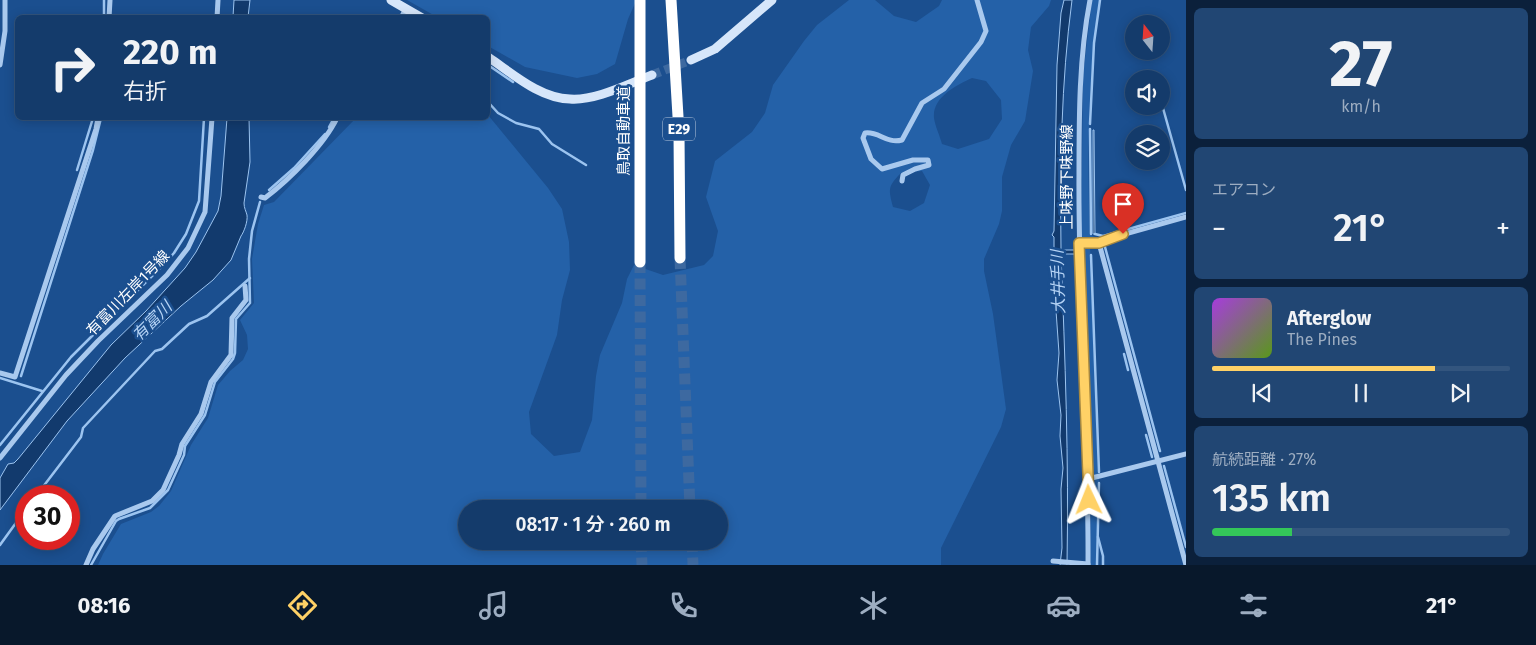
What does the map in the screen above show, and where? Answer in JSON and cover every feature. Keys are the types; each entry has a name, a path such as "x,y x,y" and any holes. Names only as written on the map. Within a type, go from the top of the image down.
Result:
{"highway":[{"name":"鳥取自動車道","path":"640,0 640,262"},
{"name":"E29","path":"671,0 679,133 680,258"}],"street":[{"path":"0,65 5,31 5,0"},
{"path":"110,0 110,15"},
{"path":"217,15 218,0"},
{"path":"391,0 417,15"},
{"path":"691,60 714,49 772,0"},
{"path":"902,181 903,176 914,169 929,165 928,160 912,160 882,169 870,160 863,138 865,134 870,133 894,142 902,140 922,103 944,89 967,62 986,31 978,0"},
{"name":"上味野下味野線","path":"1088,565 1088,479 1079,243 1079,93 1082,52 1090,0"},
{"path":"402,15 406,8"},
{"path":"490,58 538,90 554,97 571,100 593,96 652,75"},
{"path":"0,373 15,378 98,120"},
{"name":"有富川左岸1号線","path":"0,458 66,375 166,275 188,248 205,212 212,120"},
{"path":"261,197 265,198 300,166 331,131 336,120"},
{"path":"1079,243 1099,243 1107,239 1186,217"},
{"path":"1099,243 1186,564"},
{"path":"86,565 93,549 115,516 152,501 163,490 180,455 182,444 201,414 211,382 231,355 232,318 246,300 244,286"},
{"path":"1088,479 1186,454"},
{"path":"1053,561 1088,565"}],"shaded area":[{"path":"407,0 636,0 628,19 615,64 597,74 577,78 525,67 490,47 490,15 433,15"},
{"path":"849,0 875,0 894,16 916,22 939,6 942,0 1051,0 1049,6 1031,27 1028,50 1033,71 1025,121 1011,145 1002,177 1002,211 999,224 984,259 984,271 993,314 1006,409 1001,427 941,548 941,565 98,565 121,524 151,512 159,506 171,491 191,445 208,418 218,385 243,360 248,349 247,335 240,320 254,303 252,259 258,224 264,205 274,202 354,120 490,120 490,117 548,188 562,209 569,242 570,270 562,300 557,335 529,412 531,434 554,456 580,452 592,420 600,355 622,303 627,279 634,265 663,275 704,265 713,256 718,231 706,197 715,161 752,132 765,113 773,85 817,25","holes":["972,78 986,81 1001,100 1002,119 989,139 958,149 942,144 935,124 934,111 941,98 959,84","922,171 930,185 924,203 910,211 893,207 890,188 901,173"]},
{"path":"1092,0 1099,0 1095,29 1089,146 1090,235 1095,237 1095,240 1083,241 1081,237 1083,75"},
{"path":"1090,245 1098,476 1094,476 1089,470 1082,246"},
{"path":"1099,479 1096,565 1090,565 1091,487 1095,480"}],"water":[{"path":"234,0 250,0 248,15 233,15"},
{"name":"大井手川","path":"1064,0 1072,0 1068,31 1062,125 1061,250 1075,250 1075,254 1061,254 1066,410 1067,565 1060,565 1063,468 1060,436 1061,415 1057,380 1059,353 1054,282 1054,237 1052,235 1054,231 1057,65 1061,13"},
{"name":"有富川","path":"227,120 249,120 250,162 244,203 247,220 231,260 213,280 181,306 125,358 67,421 19,485 15,485 15,490 0,510 0,478 8,464 14,463 18,459 111,345 146,311 185,268 196,252 218,211 221,196"},
{"path":"1094,130 1095,234 1093,234"}],"waterway":[{"path":"104,0 104,15"},
{"path":"1090,124 1094,43 1100,0"},
{"path":"490,66 513,82"},
{"path":"490,104 498,113 516,123 539,129 552,144 586,165"},
{"path":"1165,115 1186,190"},
{"path":"77,170 92,120"},
{"path":"21,376 93,150 100,120"},
{"path":"0,445 71,357 165,263 186,234 199,201 204,120"},
{"path":"329,127 333,120"},
{"path":"1090,129 1091,234"},
{"path":"269,190 294,168 325,134"},
{"path":"91,565 116,521 150,508 168,490 184,455 185,446 205,415 215,382 233,359 235,353 236,319 250,303 249,259 252,231 260,202"},
{"path":"1095,234 1103,236 1186,213"},
{"path":"1105,247 1160,451"},
{"path":"1091,255 1099,472"},
{"path":"44,485 81,437 83,428 155,351 162,349 189,324 207,316 250,278"},
{"path":"1124,354 1128,370"},
{"path":"0,378 42,391"},
{"path":"1146,435 1152,457"},
{"path":"1164,466 1186,547"},
{"path":"1097,565 1099,483"},
{"path":"0,545 15,524"},
{"path":"1098,537 1103,556 1103,565"}],"tunnel":[{"path":"652,75 691,60"},
{"path":"680,258 690,500"},
{"path":"640,262 641,500"},
{"path":"641,550 642,565"},
{"path":"692,550 693,565"}],"route":[{"path":"1089,500 1079,243 1099,243 1123,234"}]}
